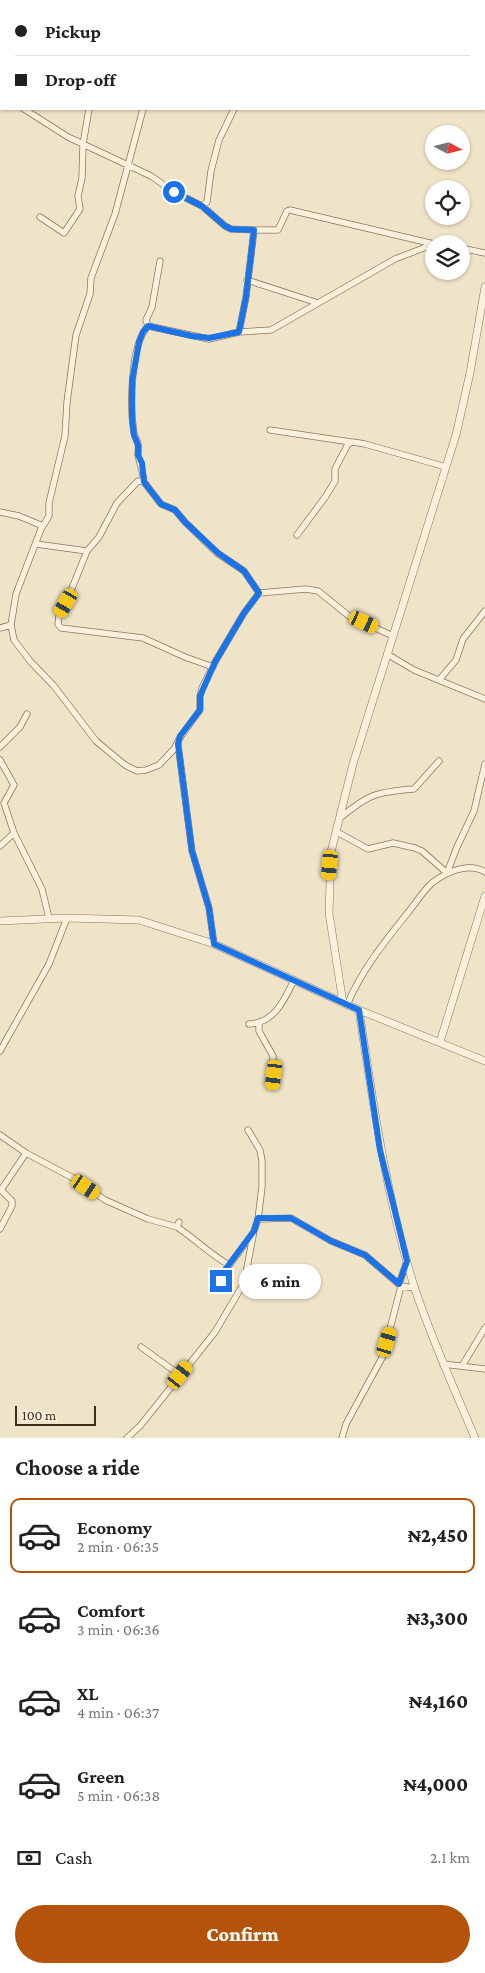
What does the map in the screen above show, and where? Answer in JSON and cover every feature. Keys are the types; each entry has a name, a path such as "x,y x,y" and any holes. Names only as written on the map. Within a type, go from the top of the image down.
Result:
{"street":[{"path":"26,110 68,137 151,176 174,192 202,206 231,229 278,230 287,211 290,210 425,242"},
{"path":"40,217 64,233 80,209 78,196 82,178 83,144 89,110"},
{"path":"143,110 106,242 91,278 90,294 76,335 63,449 49,503 49,516 43,526 16,594 11,625 14,640 30,661 54,686 96,741 125,766 137,771 159,765 178,744"},
{"path":"202,206 207,202 211,171 219,140 234,110"},
{"path":"239,332 254,230"},
{"path":"148,326 209,338 239,332 271,330 394,259 425,247"},
{"path":"470,250 485,253"},
{"path":"148,326 146,320 152,307 160,260"},
{"path":"247,280 318,303"},
{"path":"345,1004 329,913 332,852 353,764 456,436 470,373 485,287"},
{"path":"148,326 139,342 132,382 134,435 138,445 138,455 142,463 144,482 161,504 175,510 218,553 244,571 259,593"},
{"path":"270,430 353,442 446,467"},
{"path":"297,535 326,496 334,481 336,469 348,444 353,442"},
{"path":"144,482 138,481 116,503 99,537 87,551 59,616 58,624 60,628 143,638 213,667"},
{"path":"0,512 19,516 43,526"},
{"path":"36,544 87,551"},
{"path":"214,944 209,908 192,851 178,744 180,736 200,710 200,696 213,667 244,613 259,593 306,589 318,591 349,616 393,636"},
{"path":"439,680 456,660 463,639 485,611"},
{"path":"0,628 11,625"},
{"path":"388,654 414,670 485,699"},
{"path":"0,747 20,727 27,714"},
{"path":"0,760 14,785 4,803 14,833 42,889 49,918"},
{"path":"340,818 362,800 384,791 414,789 439,760"},
{"path":"447,873 456,847 474,812 485,764"},
{"path":"336,832 368,849 393,843 422,851 447,873"},
{"path":"0,846 14,833"},
{"path":"345,1004 374,956 430,884 447,873 463,869 474,868 485,872"},
{"path":"440,1042 485,896"},
{"path":"0,921 49,918 138,920 214,944 359,1010 485,1060"},
{"path":"0,1051 49,964 67,918"},
{"path":"248,1024 259,1024 276,1012 294,980"},
{"path":"359,1010 380,1150 407,1261 443,1364 475,1438"},
{"path":"259,1024 259,1031 273,1056 273,1086"},
{"path":"127,1438 140,1426 215,1332 244,1283 258,1218 262,1187 260,1150 248,1130"},
{"path":"0,1135 26,1152 75,1179 113,1204 148,1219 178,1224 212,1255 229,1265"},
{"path":"0,1229 12,1206 12,1201 1,1190 26,1152"},
{"path":"258,1218 291,1218 331,1241 365,1255 400,1285 415,1288"},
{"path":"221,1281 222,1274 254,1231"},
{"path":"342,1438 346,1424 383,1356 407,1261"},
{"path":"462,1366 485,1328"},
{"path":"141,1347 180,1375"},
{"path":"443,1364 485,1368"}],"route":[{"path":"174,192 202,206 231,229 254,230 246,297 239,332 218,338 209,338 148,326 139,342 132,382 134,435 138,445 138,455 142,463 144,482 161,504 175,510 218,553 231,564 244,571 259,593 228,638 202,688 200,710 180,736 178,744 192,851 209,908 214,944 359,1010 380,1150 407,1261 399,1284 365,1255 352,1248 331,1241 291,1218 258,1218 254,1231 222,1274 221,1281"}]}
